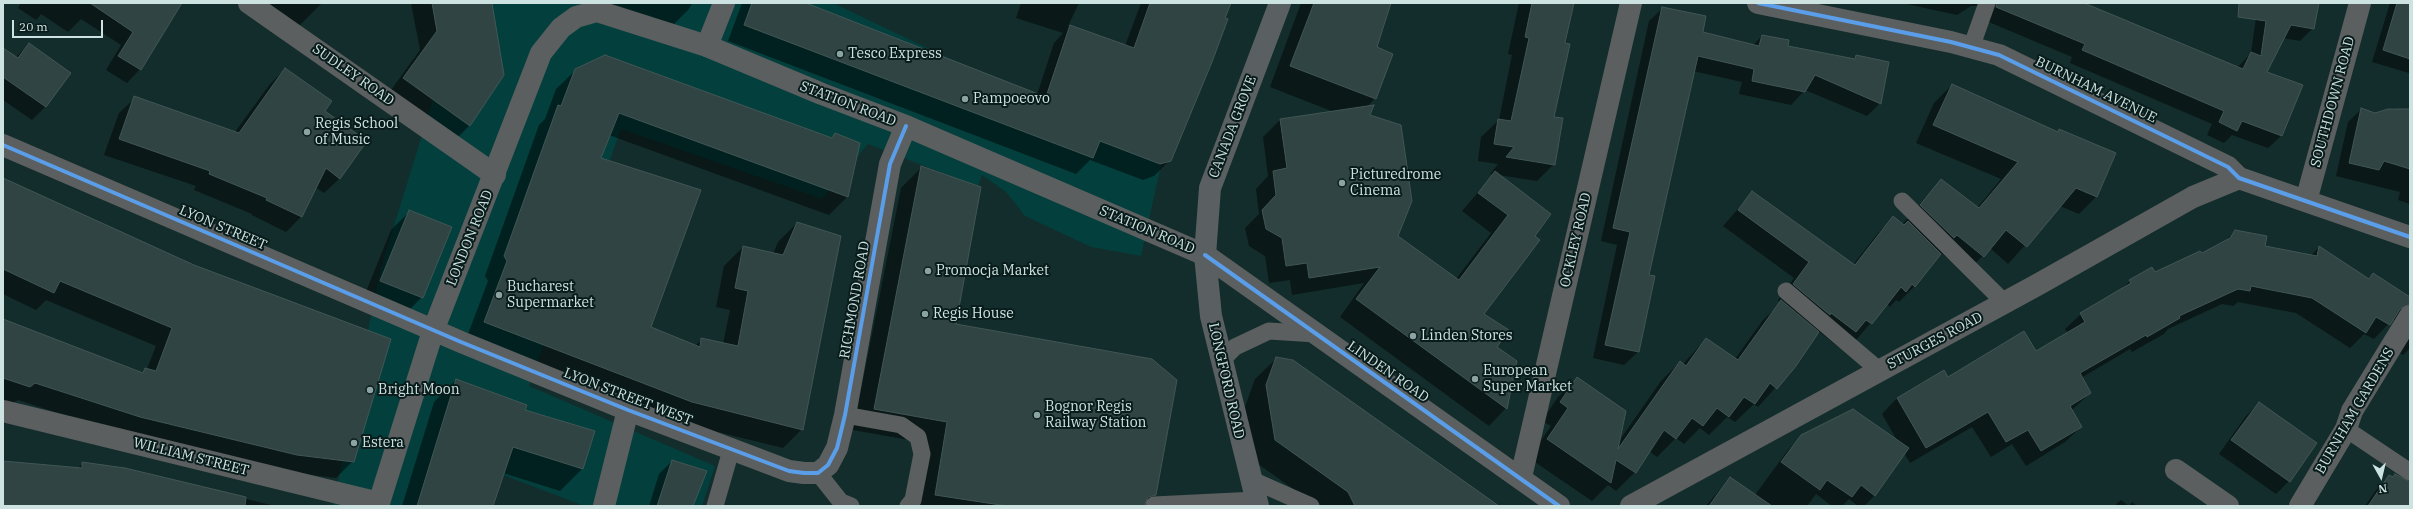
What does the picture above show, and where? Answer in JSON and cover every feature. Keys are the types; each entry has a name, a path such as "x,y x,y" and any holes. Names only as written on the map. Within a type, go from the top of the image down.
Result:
{"main road":[{"name":"CANADA GROVE","path":"1205,255 1210,188 1280,3"},
{"name":"LONGFORD ROAD","path":"1205,255 1211,316 1257,503"}],"street":[{"name":"SUDLEY ROAD","path":"249,3 495,175"},
{"path":"707,46 724,3"},
{"name":"OCKLEY ROAD","path":"1521,478 1631,3"},
{"name":"BURNHAM AVENUE","path":"1758,3 1999,55 2228,167 2239,178 2410,237"},
{"name":"SOUTHDOWN ROAD","path":"2306,201 2360,3"},
{"name":"LONDON ROAD","path":"378,505 433,331 495,175 541,53 561,28 592,7"},
{"name":"STATION ROAD","path":"592,7 707,46 822,94 906,126 1205,255"},
{"name":"RICHMOND ROAD","path":"818,473 828,464 837,448 845,415 890,164 906,126"},
{"name":"LYON STREET","path":"3,145 433,331"},
{"name":"STURGES ROAD","path":"1631,506 2005,303 2193,197 2239,178"},
{"name":"LINDEN ROAD","path":"1205,255 1559,506"},
{"name":"BURNHAM GARDENS","path":"2300,506 2346,430 2352,411 2410,316"},
{"name":"LYON STREET WEST","path":"433,331 628,410 732,447 789,470 818,473"},
{"path":"604,506 628,410"},
{"name":"WILLIAM STREET","path":"3,411 378,505"},
{"path":"2176,470 2228,506"}],"lane":[{"path":"1971,48 1987,3"},
{"path":"1902,201 2005,303"},
{"path":"1786,291 1880,371"},
{"path":"1221,361 1235,347 1269,331 1316,334"},
{"path":"845,415 901,425 918,437 922,454 914,500 908,506"},
{"path":"2346,430 2410,472"},
{"path":"715,506 732,447"},
{"path":"818,473 841,502 851,506"},
{"path":"1250,479 1311,506"},
{"path":"1154,505 1257,503"}],"shaded area":[{"path":"431,3 833,3 1162,160 1141,256 1091,247 1025,216 1006,192 982,175 978,187 868,144 822,199 621,129 529,386 715,466 702,506 584,506 488,469 477,506 333,506 380,271 456,25"}],"building":[{"path":"90,3 182,3 141,70 118,56 133,32"},
{"path":"432,3 492,3 504,75 470,126 403,78 437,31"},
{"path":"752,3 806,3 1046,97 1070,25 1134,48 1150,3 1231,3 1225,18 1228,19 1212,62 1171,161 1160,164 1100,141 1093,158 744,25"},
{"path":"1314,3 1391,3 1377,47 1393,54 1376,99 1290,66"},
{"path":"1532,3 1574,3 1565,43 1570,44 1554,117 1563,118 1555,165 1506,157 1514,147 1494,144 1498,119 1511,121 1529,38 1525,37"},
{"path":"1997,3 2084,3 2243,69 2251,52 2261,56 2266,21 2238,17 2239,3 2319,3 2314,29 2291,25 2267,72 2303,85 2282,136 2242,121 2237,131 2219,122 2224,111 2082,50 2085,44 1996,7"},
{"path":"2397,3 2410,3 2410,59 2383,50"},
{"path":"1662,7 1706,16 1703,32 1759,46 1762,35 1789,40 1788,46 1855,59 1856,55 1889,62 1881,104 1815,75 1805,92 1752,81 1754,69 1698,56 1649,275 1655,276 1639,352 1605,345 1630,232 1613,228"},
{"path":"29,43 71,73 46,107 3,77 3,48 18,58"},
{"path":"605,55 832,138 835,133 860,143 848,197 619,113 601,158 701,190 651,327 700,347 701,338 738,346 748,291 735,288 743,246 783,255 797,222 841,236 803,430 692,402 484,322 507,261 504,256 558,105 561,106 575,69"},
{"path":"285,68 332,101 325,111 367,141 340,179 326,168 302,217 266,200 267,198 209,174 210,171 119,139 134,96 239,133"},
{"path":"1952,84 2058,132 2059,129 2116,153 2097,197 2076,188 2027,247 2006,230 1984,257 1957,235 1954,238 1920,205 1941,179 1979,208 2018,162 1933,125"},
{"path":"1374,105 1370,115 1401,125 1412,201 1398,236 1459,280 1508,215 1478,193 1495,171 1551,214 1535,236 1540,240 1484,314 1509,330 1497,347 1517,361 1507,409 1356,299 1380,267 1309,278 1307,263 1286,266 1282,238 1266,229 1262,210 1276,195 1273,171 1287,168 1280,119"},
{"path":"2361,108 2375,113 2388,109 2410,109 2410,169 2384,161 2379,170 2349,163"},
{"name":"Bognor Regis Railway Station","path":"921,166 981,187 956,324 1152,359 1177,380 1156,495 1148,497 1144,506 1007,506 935,495 947,422 874,409"},
{"path":"3,178 194,265 391,339 354,462 297,455 140,417 35,383 30,387 3,378 3,319 143,373 145,368 156,371 172,328 60,281 54,293 3,269"},
{"path":"1752,191 1855,265 1893,216 1904,225 1908,221 1941,254 1915,287 1912,284 1906,292 1901,287 1872,324 1866,320 1856,332 1831,313 1830,315 1793,284 1809,262 1738,210"},
{"path":"409,210 452,227 423,298 380,281"},
{"path":"2235,230 2267,236 2265,246 2317,256 2319,246 2369,279 2373,273 2410,297 2410,304 2400,309 2390,325 2376,317 2366,333 2312,298 2251,286 2250,291 2238,289 2179,316 2180,318 2147,337 2146,335 2080,373 2091,393 2070,406 2082,427 2041,451 2028,430 2006,442 1988,412 1926,448 1897,398 1944,370 1948,377 2024,331 2036,351 2085,322 2080,313 2131,283 2129,280 2152,267 2155,272 2200,251 2202,253 2230,238"},
{"path":"1781,300 1819,332 1796,366 1777,389 1770,383 1755,404 1744,397 1729,417 1717,408 1703,426 1692,418 1676,439 1664,430 1636,473 1616,460 1611,483 1547,439 1568,408 1560,402 1577,377 1626,411 1618,449 1680,361 1686,366 1706,338 1738,360"},
{"path":"1276,357 1293,360 1499,506 1355,506 1348,492 1275,440 1266,385"},
{"path":"456,379 527,405 525,410 595,431 583,469 513,447 493,506 417,506"},
{"path":"2259,402 2317,443 2290,482 2231,440"},
{"path":"1853,409 1909,448 1875,496 1861,485 1852,497 1827,480 1820,490 1781,462 1801,435"},
{"path":"672,460 707,471 693,506 657,506"},
{"path":"3,461 82,468 82,462 125,468 246,497 245,506 3,506"},
{"path":"2395,474 2410,482 2410,506 2368,506 2389,475 2393,477"},
{"path":"1730,477 1772,506 1709,506"}],"cycle path":[{"path":"1758,3 1951,42 1999,55 2228,167 2239,178 2410,237"},
{"path":"3,145 461,342 628,410 789,471 818,473 828,465 837,448 845,415 890,164 906,126"},
{"path":"1205,255 1559,506"}],"place":[{"name":"Tesco Express","path":"840,54"},
{"name":"Pampoeovo","path":"965,99"},
{"name":"Regis School of Music","path":"307,132"},
{"name":"Picturedrome Cinema","path":"1342,183"},
{"name":"Promocja Market","path":"928,271"},
{"name":"Bucharest Supermarket","path":"499,295"},
{"name":"Regis House","path":"925,314"},
{"name":"Linden Stores","path":"1413,336"},
{"name":"European Super Market","path":"1475,379"},
{"name":"Bright Moon","path":"370,390"},
{"name":"Bognor Regis Railway Station","path":"1037,415"},
{"name":"Estera","path":"354,443"}]}
